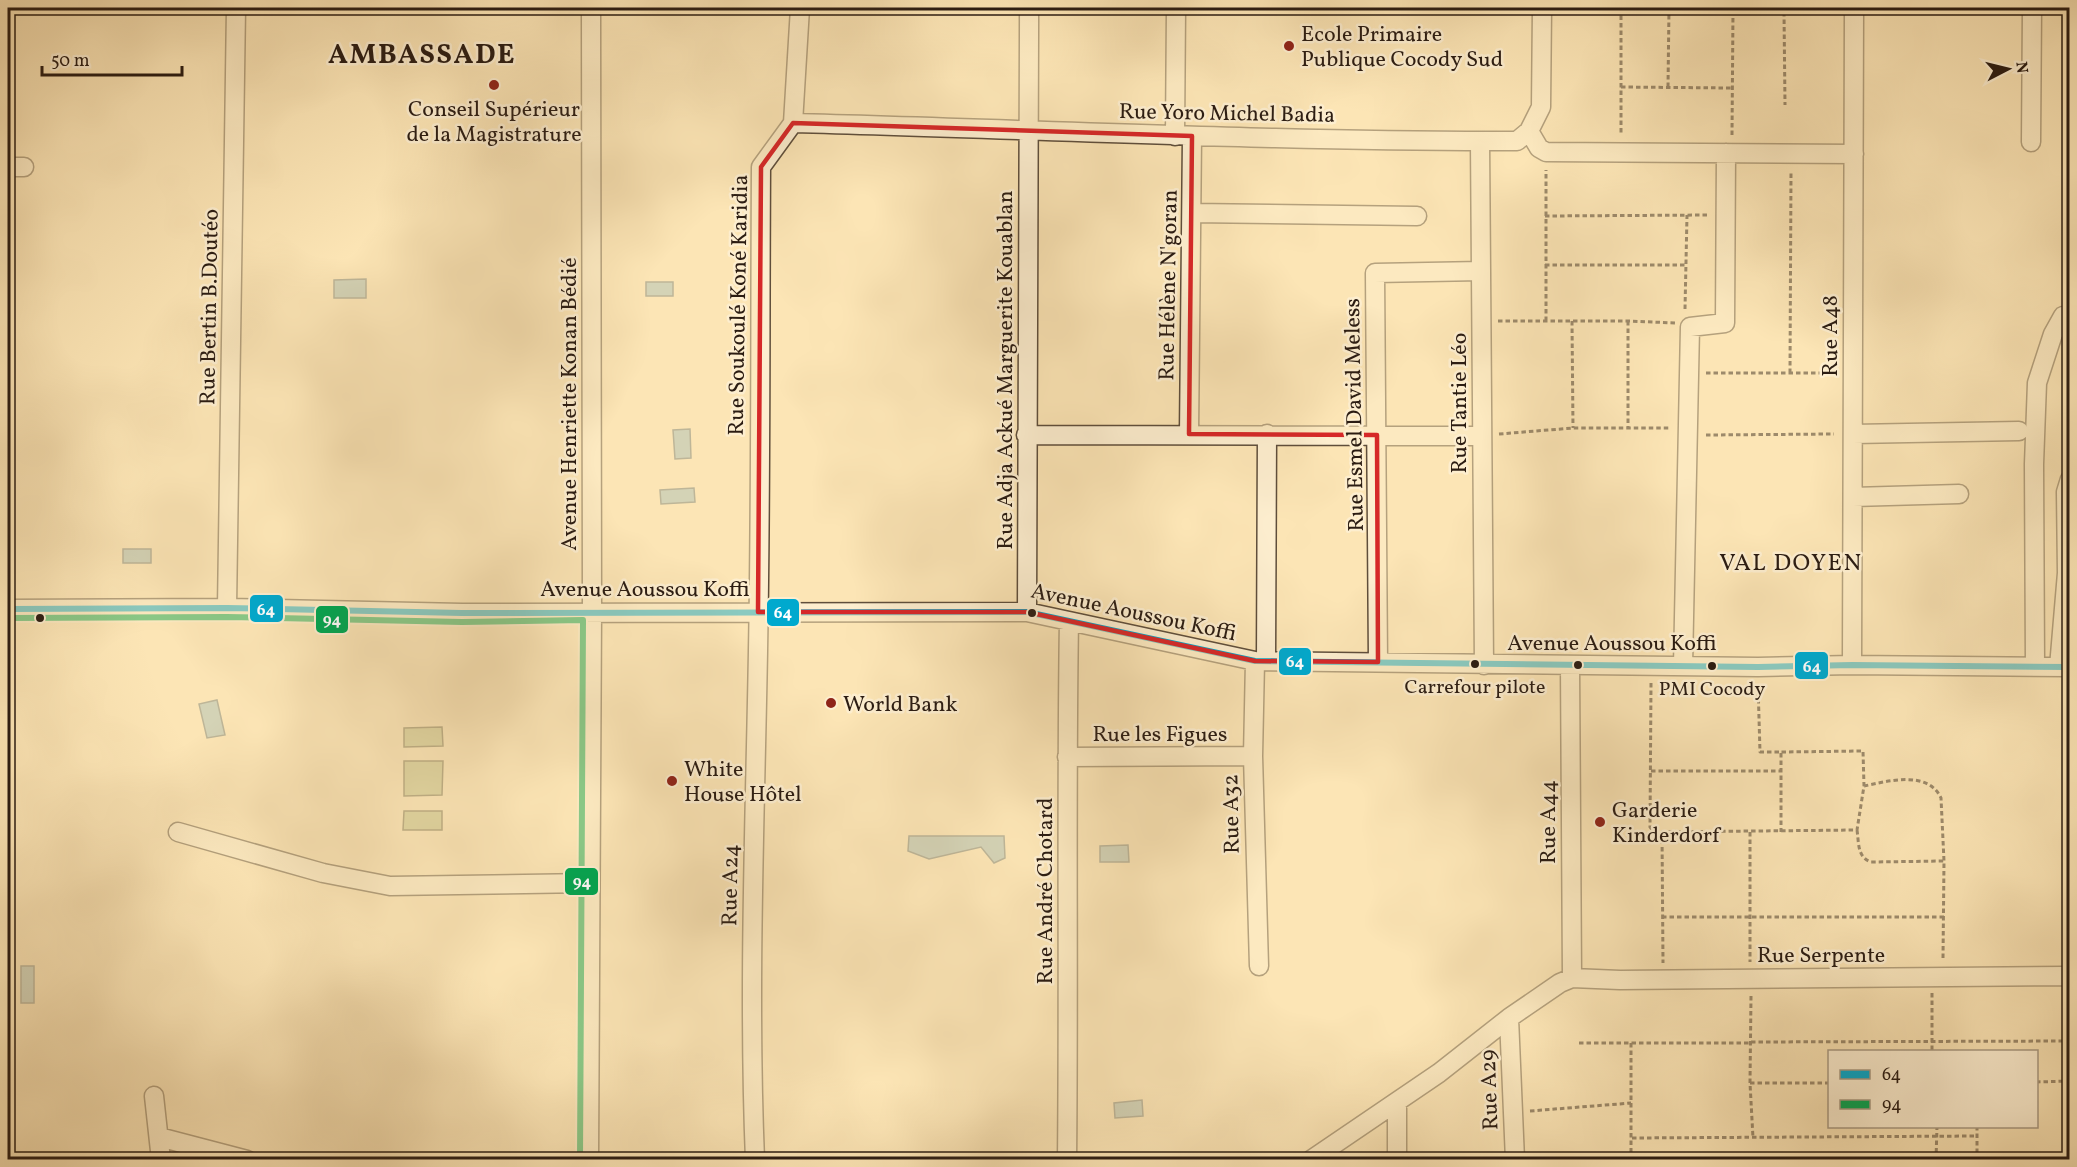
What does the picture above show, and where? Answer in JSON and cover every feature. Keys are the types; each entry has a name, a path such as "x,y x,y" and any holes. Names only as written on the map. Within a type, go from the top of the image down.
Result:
{"street":[{"name":"Rue Bertin B.Doutéo","path":"227,608 237,8"},
{"name":"Avenue Henriette Konan Bédié","path":"589,1160 592,611 591,8"},
{"path":"793,123 800,8"},
{"name":"Rue Adja Ackué Marguerite Kouablan","path":"1027,612 1029,8"},
{"name":"Rue Hélène N'goran","path":"1176,8 1184,136 1192,213 1189,434"},
{"path":"1542,8 1541,107 1529,131 1539,148 1546,152 1854,154"},
{"path":"2031,142 2032,8"},
{"name":"Rue A48","path":"1852,665 1854,10"},
{"name":"Rue Yoro Michel Badia","path":"793,123 1030,129 1184,136 1480,141 1517,141 1529,131"},
{"name":"Rue Soukoulé Koné Karidia","path":"759,612 761,167 793,123"},
{"name":"Rue Tantie Léo","path":"1480,141 1484,665"},
{"path":"1683,666 1689,431 1688,326 1725,323 1729,153"},
{"path":"1192,213 1417,216"},
{"name":"Rue Esmel David Meless","path":"1378,662 1375,273 1481,271"},
{"path":"2035,667 2034,464 2037,383 2053,334 2063,316"},
{"path":"1853,434 2019,431"},
{"name":"Rue A32","path":"1259,966 1253,756 1261,661 1267,434"},
{"path":"1026,435 1481,436"},
{"path":"2064,667 2067,573 2066,492 2070,479"},
{"path":"1853,496 1959,494"},
{"name":"Avenue Aoussou Koffi","path":"8,609 1027,612 1261,661 1484,665 2064,667"},
{"name":"Rue A24","path":"755,1160 752,1085 753,932 759,612"},
{"name":"Rue André Chotard","path":"1067,1160 1069,621"},
{"name":"Rue A44","path":"1570,665 1572,978"},
{"name":"Rue les Figues","path":"1067,757 1253,756"},
{"path":"178,832 323,873 390,886 590,883"},
{"name":"Rue Serpente","path":"1572,978 2065,976 2070,978"},
{"path":"1311,1160 1440,1073 1538,997 1572,978"},
{"name":"Rue A29","path":"1509,1018 1515,1160"},
{"path":"154,1096 161,1160"},
{"path":"1397,1102 1397,1160"},
{"path":"159,1137 247,1160"}],"path":[{"path":"1621,8 1622,153"},
{"path":"1668,87 1669,9 1784,12 1854,10"},
{"path":"1729,153 1733,11"},
{"path":"1784,12 1785,105"},
{"path":"1621,87 1732,88"},
{"path":"1546,152 1546,321"},
{"path":"1790,373 1791,154"},
{"path":"1481,321 1628,321 1688,326 1687,215"},
{"path":"1545,216 1726,215"},
{"path":"1545,265 1687,265"},
{"path":"1572,321 1573,428"},
{"path":"1628,321 1628,428"},
{"path":"1689,373 1853,373"},
{"path":"1481,436 1573,428 1853,434"},
{"path":"1651,666 1650,827 1654,832 1857,830"},
{"path":"1758,667 1760,752 1863,751 1864,786 1857,830 1860,853 1865,860 1871,862 1944,861"},
{"path":"1781,752 1781,832"},
{"path":"1651,771 1781,771"},
{"path":"1864,786 1899,779 1923,782 1937,789 1941,798 1944,861 1942,977 1932,986 1932,1050"},
{"path":"1662,832 1663,979"},
{"path":"1662,917 1944,917"},
{"path":"1579,1043 2070,1041"},
{"path":"1631,1042 1631,1160"},
{"path":"2038,1082 2070,1082"},
{"path":"1750,1083 1828,1083"},
{"path":"1514,1112 1632,1103"},
{"path":"1936,1160 1937,1128"},
{"path":"1977,1128 1977,1160"},
{"path":"1632,1138 1977,1136"}],"highlighted area":[{"path":"793,123 1192,136 1189,434 1377,435 1378,662 1255,661 1027,612 758,612 761,167"}],"shaded area":[{"path":"442,727 443,746 404,747 404,728"},
{"path":"404,761 443,761 442,795 404,796"},
{"path":"404,811 442,811 442,830 403,830"}],"water":[{"path":"366,279 366,298 334,298 334,280"},
{"path":"646,282 673,282 673,296 646,296"},
{"path":"690,429 691,458 675,459 673,430"},
{"path":"694,488 695,502 661,504 660,490"},
{"path":"123,549 151,549 151,563 123,563"},
{"path":"217,700 225,735 207,738 199,704"},
{"path":"909,836 1004,836 1005,858 994,863 981,847 929,859 908,851"},
{"path":"1128,845 1129,862 1100,862 1100,846"},
{"path":"21,966 34,966 34,1003 21,1003"},
{"path":"1142,1100 1143,1116 1115,1118 1114,1103"}],"transit line":[{"name":"64","path":"8,609 227,608 462,613 1027,612 1255,661 1758,667 1852,665 2070,667"},
{"name":"94","path":"8,618 227,617 462,622 583,620 580,1160"}],"place":[{"name":"Ecole Primaire Publique Cocody Sud","path":"1289,46"},
{"name":"Conseil Supérieur de la Magistrature","path":"494,85"},
{"name":"Carrefour pilote","path":"1475,664"},
{"name":"PMI Cocody","path":"1712,666"},
{"name":"World Bank","path":"831,703"},
{"name":"White House Hôtel","path":"672,781"},
{"name":"Garderie Kinderdorf","path":"1600,822"}],"district":[{"name":"AMBASSADE","path":"422,53"},
{"name":"VAL DOYEN","path":"1791,562"}]}
